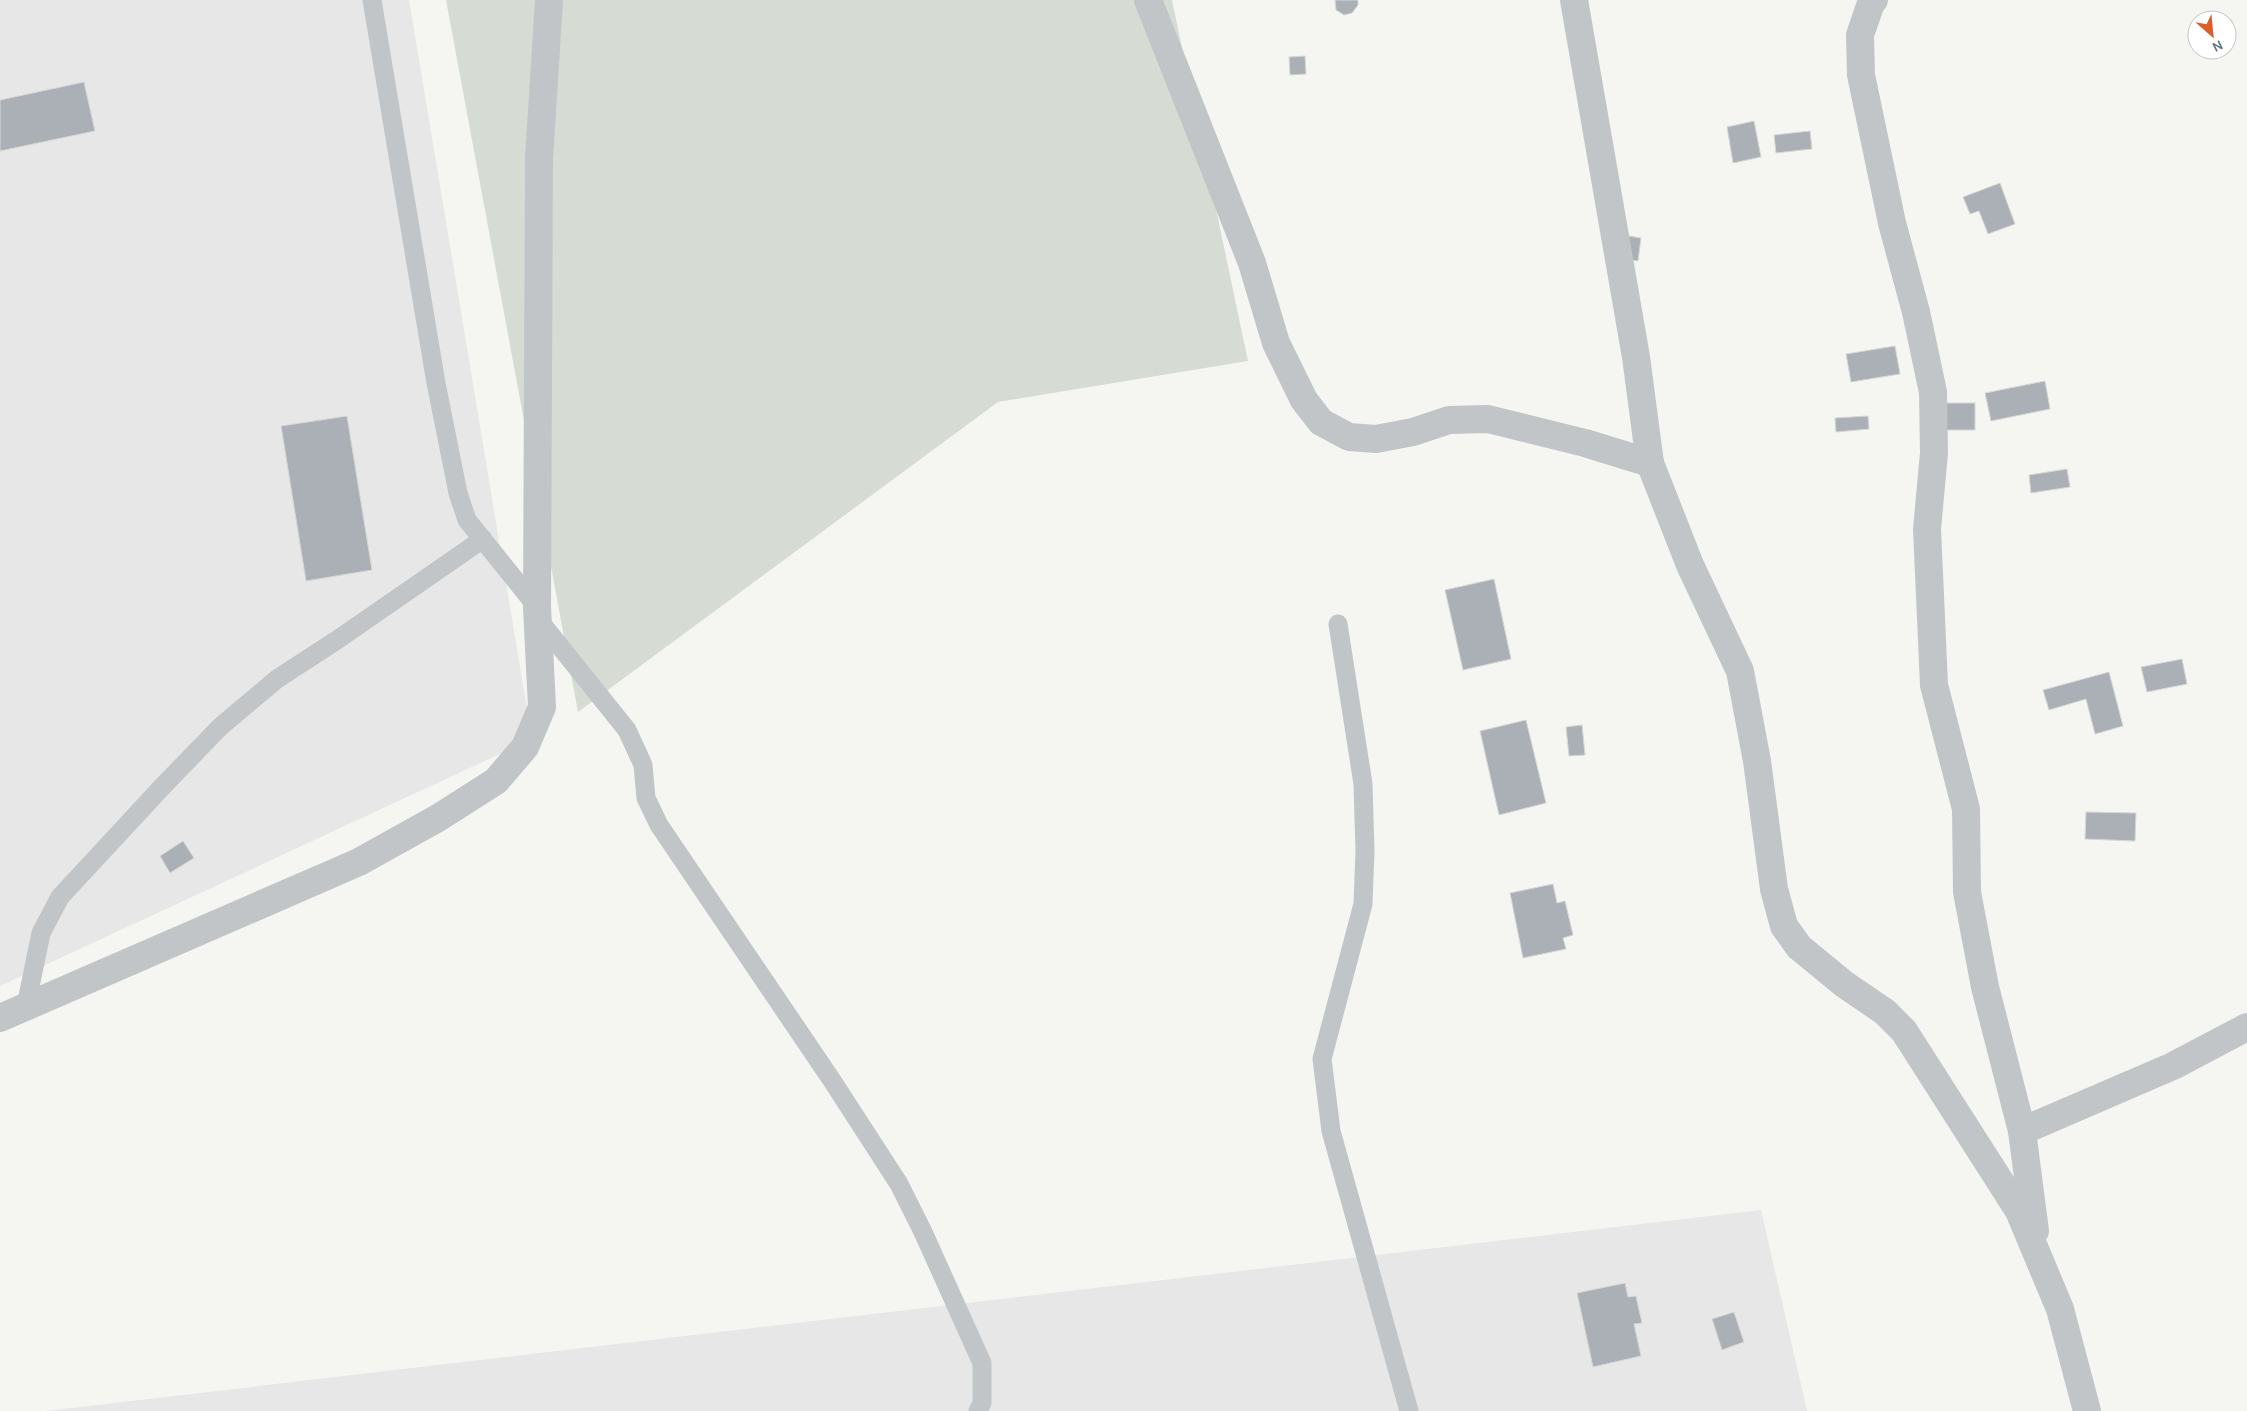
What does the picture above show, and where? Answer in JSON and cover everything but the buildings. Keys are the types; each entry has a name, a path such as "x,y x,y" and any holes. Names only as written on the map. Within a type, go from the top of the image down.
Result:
{"street":[{"path":"0,1018 358,862 438,818 496,781 525,747 542,707 538,613 539,158 549,0"},
{"path":"1148,0 1252,263 1276,343 1304,400 1321,422 1349,437 1376,439 1413,432 1449,420 1488,419 1586,443 1650,463"},
{"path":"1574,0 1636,357 1650,463 1690,565 1740,671 1757,761 1774,889 1784,926 1799,947 1844,984 1884,1012 1904,1031 2018,1211 2060,1309 2087,1411"},
{"path":"1874,0 1871,3 1860,35 1861,75 1892,223 1916,312 1933,392 1934,453 1927,529 1934,685 1966,809 1967,892 1985,987 2022,1132 2039,1258"},
{"path":"2022,1132 2173,1066 2247,1026"}],"lane":[{"path":"372,0 436,383 458,493 467,520 628,730 643,765 646,798 659,825 833,1082 899,1184 923,1232 982,1363 982,1403 978,1411"},
{"path":"26,1006 41,933 60,897 162,787 220,728 277,679 337,640 482,539"},
{"path":"1338,624 1363,784 1365,851 1363,904 1322,1059 1331,1131 1407,1410"}],"shaded area":[{"path":"0,0 409,0 532,739 0,986"},
{"path":"446,0 1172,0 1248,361 998,402 578,712"},
{"path":"1761,1210 1807,1411 46,1411"}]}
